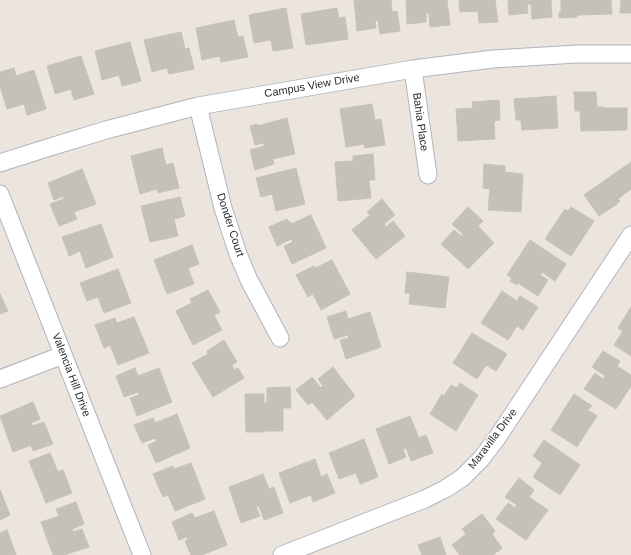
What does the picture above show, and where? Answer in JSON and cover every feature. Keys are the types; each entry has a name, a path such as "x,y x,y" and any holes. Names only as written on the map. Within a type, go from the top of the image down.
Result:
{"street":[{"name":"Campus View Drive","path":"0,163 98,132 198,106 413,69 493,59 577,54 631,54"},
{"name":"Bahia Place","path":"413,69 428,175"},
{"name":"Donder Court","path":"198,106 223,208 238,254 249,280 280,338"},
{"name":"Valencia Hill Drive","path":"0,194 142,555"},
{"name":"Maravilla Drive","path":"282,555 425,499 462,478 481,459 497,438 631,235"},
{"path":"0,379 63,355"}],"building":[{"path":"354,0 391,0 392,12 397,11 400,31 380,34 378,20 375,21 376,28 357,31"},
{"path":"406,0 447,0 450,25 430,27 429,13 426,13 426,22 407,24"},
{"path":"459,0 495,0 498,22 479,23 478,11 460,12"},
{"path":"508,0 551,0 552,17 532,19 531,4 527,4 528,13 509,15"},
{"path":"561,0 611,0 612,14 577,15 577,17 559,18 559,12 561,12"},
{"path":"621,0 631,0 631,13 620,13"},
{"path":"286,8 293,48 273,51 271,40 254,43 249,15"},
{"path":"337,8 339,18 345,17 348,39 306,45 301,14"},
{"path":"234,20 238,37 243,36 248,57 221,62 220,56 202,60 196,28"},
{"path":"181,32 185,49 189,48 194,69 169,74 167,68 152,72 144,40"},
{"path":"130,42 141,81 122,86 119,75 102,80 95,51"},
{"path":"81,56 94,94 74,100 71,89 55,94 47,66"},
{"path":"14,68 16,76 34,70 46,109 27,115 24,104 7,109 0,86 0,72"},
{"path":"574,92 596,92 597,107 627,108 627,130 581,131 580,111 575,111"},
{"path":"556,96 558,128 522,130 521,120 516,120 514,99"},
{"path":"499,100 500,120 494,121 495,139 458,141 456,109 473,108 472,102"},
{"path":"372,104 375,120 381,119 385,145 365,148 364,144 346,147 340,109"},
{"path":"287,118 295,154 273,159 274,164 255,170 250,150 264,146 264,143 255,145 250,126 257,124 257,126"},
{"path":"162,148 166,165 173,163 179,188 158,193 157,189 140,194 131,156"},
{"path":"373,154 375,180 369,180 371,198 338,201 335,162 353,161 353,156"},
{"path":"631,162 631,189 618,199 620,201 617,204 599,216 584,195"},
{"path":"484,164 505,166 505,172 523,174 521,212 488,210 490,189 483,188"},
{"path":"296,168 305,204 276,211 272,194 261,197 256,178"},
{"path":"82,169 96,204 74,212 77,219 59,226 50,204 64,199 63,196 54,200 48,183"},
{"path":"180,197 185,216 174,219 178,236 150,242 141,206"},
{"path":"382,199 395,215 384,224 386,227 393,221 405,236 376,259 352,230 370,215 367,212"},
{"path":"468,207 483,221 478,226 494,243 468,269 441,244 454,230 461,236 463,234 452,224"},
{"path":"571,207 594,221 571,256 545,239 565,209 568,211"},
{"path":"311,215 326,248 292,264 284,246 293,242 291,239 277,246 269,227 287,219 291,222 291,224"},
{"path":"101,224 113,257 86,268 80,251 69,256 62,237"},
{"path":"530,240 566,264 555,281 542,272 540,275 548,280 538,296 518,283 517,285 510,281 512,278 507,275"},
{"path":"192,245 199,264 188,268 194,284 167,294 154,260"},
{"path":"332,260 350,294 321,310 313,294 308,297 296,275 314,266 315,268"},
{"path":"118,269 131,303 104,313 98,297 87,301 80,283"},
{"path":"407,272 449,277 445,308 409,304 410,293 405,293"},
{"path":"208,290 220,312 214,315 222,330 193,345 176,311 192,303 190,299"},
{"path":"502,291 517,301 520,296 538,307 523,330 517,326 508,340 481,323"},
{"path":"0,294 8,311 0,314"},
{"path":"631,307 631,356 614,345 623,331 618,328"},
{"path":"346,311 348,319 370,312 381,347 346,359 340,340 349,338 348,335 334,339 327,317"},
{"path":"134,317 149,353 118,365 110,345 104,348 95,325 115,318 117,323"},
{"path":"472,333 507,354 496,371 486,365 477,379 453,363"},
{"path":"224,340 237,362 232,365 234,370 238,368 244,378 213,397 192,363 208,354 207,351"},
{"path":"603,351 620,361 617,366 631,375 631,386 616,409 584,389 595,373 603,379 605,376 592,367"},
{"path":"333,367 355,396 327,420 312,402 308,405 296,390 312,377 321,388 323,386 318,379"},
{"path":"135,368 138,376 159,368 172,402 137,416 130,398 139,395 138,392 124,397 116,376"},
{"path":"460,383 478,395 456,431 430,414 442,394 444,396 451,385 457,388"},
{"path":"290,387 291,408 283,408 283,431 246,432 245,394 264,394 264,403 267,403 267,388"},
{"path":"574,394 592,406 588,410 597,416 577,447 551,430"},
{"path":"33,402 40,419 31,423 32,426 44,422 53,444 33,451 31,445 13,452 0,416"},
{"path":"177,414 190,448 156,463 148,445 157,441 155,438 142,443 134,425 153,418 155,423"},
{"path":"410,416 419,438 426,435 433,453 411,461 406,448 403,449 406,457 389,464 376,429"},
{"path":"364,439 378,477 360,484 356,473 339,479 329,453"},
{"path":"544,440 580,465 560,495 533,477 542,463 533,456"},
{"path":"50,453 58,472 63,470 72,493 46,503 29,461"},
{"path":"315,459 321,477 327,474 335,493 313,502 311,495 290,503 279,473"},
{"path":"191,463 205,499 175,511 168,495 163,497 153,474 173,466 174,469"},
{"path":"263,474 269,489 274,487 283,513 264,520 259,506 256,507 260,516 241,523 229,487"},
{"path":"519,478 534,490 529,497 548,510 526,540 496,519 508,503 515,508 517,505 505,497"},
{"path":"0,490 10,515 0,520"},
{"path":"76,502 84,524 72,529 73,532 82,529 89,547 64,555 53,555 41,522 59,516 56,509"},
{"path":"214,511 227,545 202,555 191,555 185,541 188,540 187,537 179,540 172,522 192,513 195,518"},
{"path":"482,514 495,531 492,534 502,548 493,555 460,555 452,545 466,534 462,529"},
{"path":"7,530 16,555 0,555 0,533"},
{"path":"440,537 446,555 422,555 418,545"}]}
